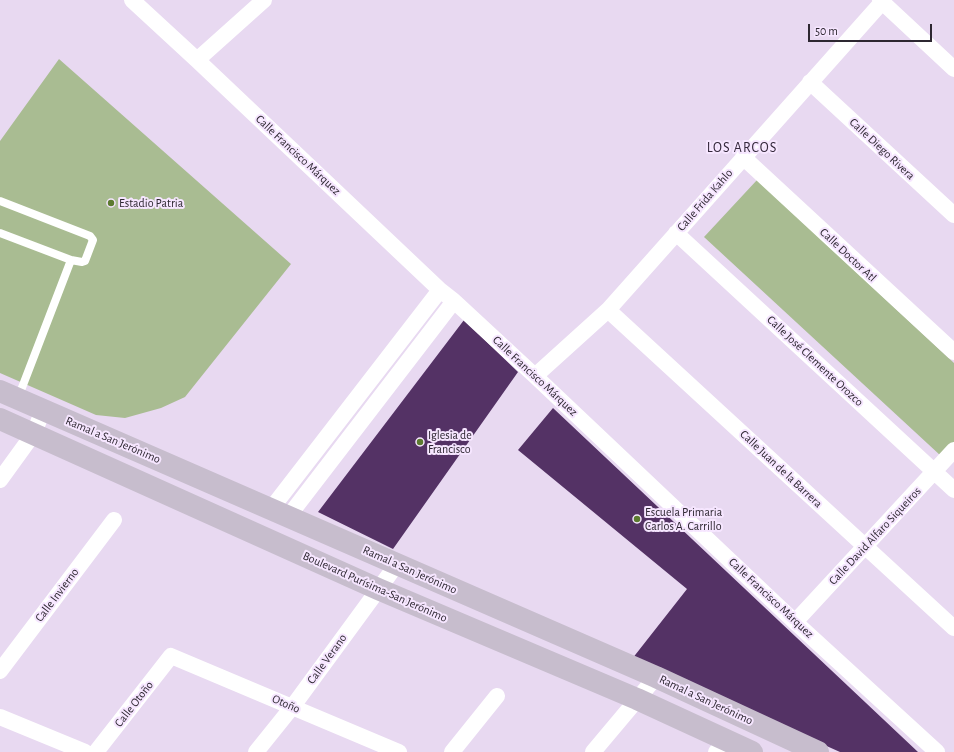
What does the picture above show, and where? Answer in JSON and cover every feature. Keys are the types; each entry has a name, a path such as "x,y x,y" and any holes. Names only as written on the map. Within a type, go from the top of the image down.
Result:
{"street":[{"name":"Calle Francisco Márquez","path":"132,0 198,60 440,290 454,301 535,376 795,622 938,752"},
{"path":"198,60 264,0"},
{"path":"882,1 954,69"},
{"name":"Calle Frida Kahlo","path":"535,376 608,310 882,1"},
{"name":"Calle Diego Rivera","path":"810,82 954,216"},
{"name":"Calle Doctor Atl","path":"743,157 954,352"},
{"name":"Calle José Clemente Orozco","path":"676,233 954,490"},
{"path":"280,513 440,290"},
{"path":"280,513 454,301"},
{"name":"Calle Juan de la Barrera","path":"608,310 954,628"},
{"name":"Ramal a San Jerónimo","path":"9,395 656,677 818,752"},
{"path":"0,480 34,433 43,410"},
{"name":"Boulevard Purísima-San Jerónimo","path":"0,419 378,589 637,699 721,746 752,752"},
{"name":"Calle David Alfaro Siqueiros","path":"795,622 954,450"},
{"name":"Calle Invierno","path":"0,671 114,520"},
{"name":"Calle Verano","path":"256,752 293,706 397,564"},
{"name":"Otoño","path":"171,656 293,706 399,752"},
{"name":"Calle Otoño","path":"96,752 171,656"},
{"path":"593,752 656,677"},
{"path":"452,752 497,696"},
{"path":"0,717 85,752"}],"lane":[{"path":"0,201 90,236 93,240 86,261 82,262 71,260 0,233"},
{"path":"9,395 71,260"}],"green space":[{"name":"Estadio Patria","path":"59,59 291,264 185,397 161,408 125,418 96,415 0,373 0,141"},
{"path":"757,180 954,363 954,442 941,456 704,237"}],"building":[{"name":"Iglesia de Francisco","path":"464,320 518,372 393,549 318,512"},
{"name":"Escuela Primaria Carlos A. Carrillo","path":"553,408 918,752 840,752 632,659 687,589 518,450"}],"place":[{"name":"Estadio Patria","path":"111,203"},
{"name":"Iglesia de Francisco","path":"420,442"},
{"name":"Escuela Primaria Carlos A. Carrillo","path":"637,519"}],"district":[{"name":"LOS ARCOS","path":"742,148"}]}
